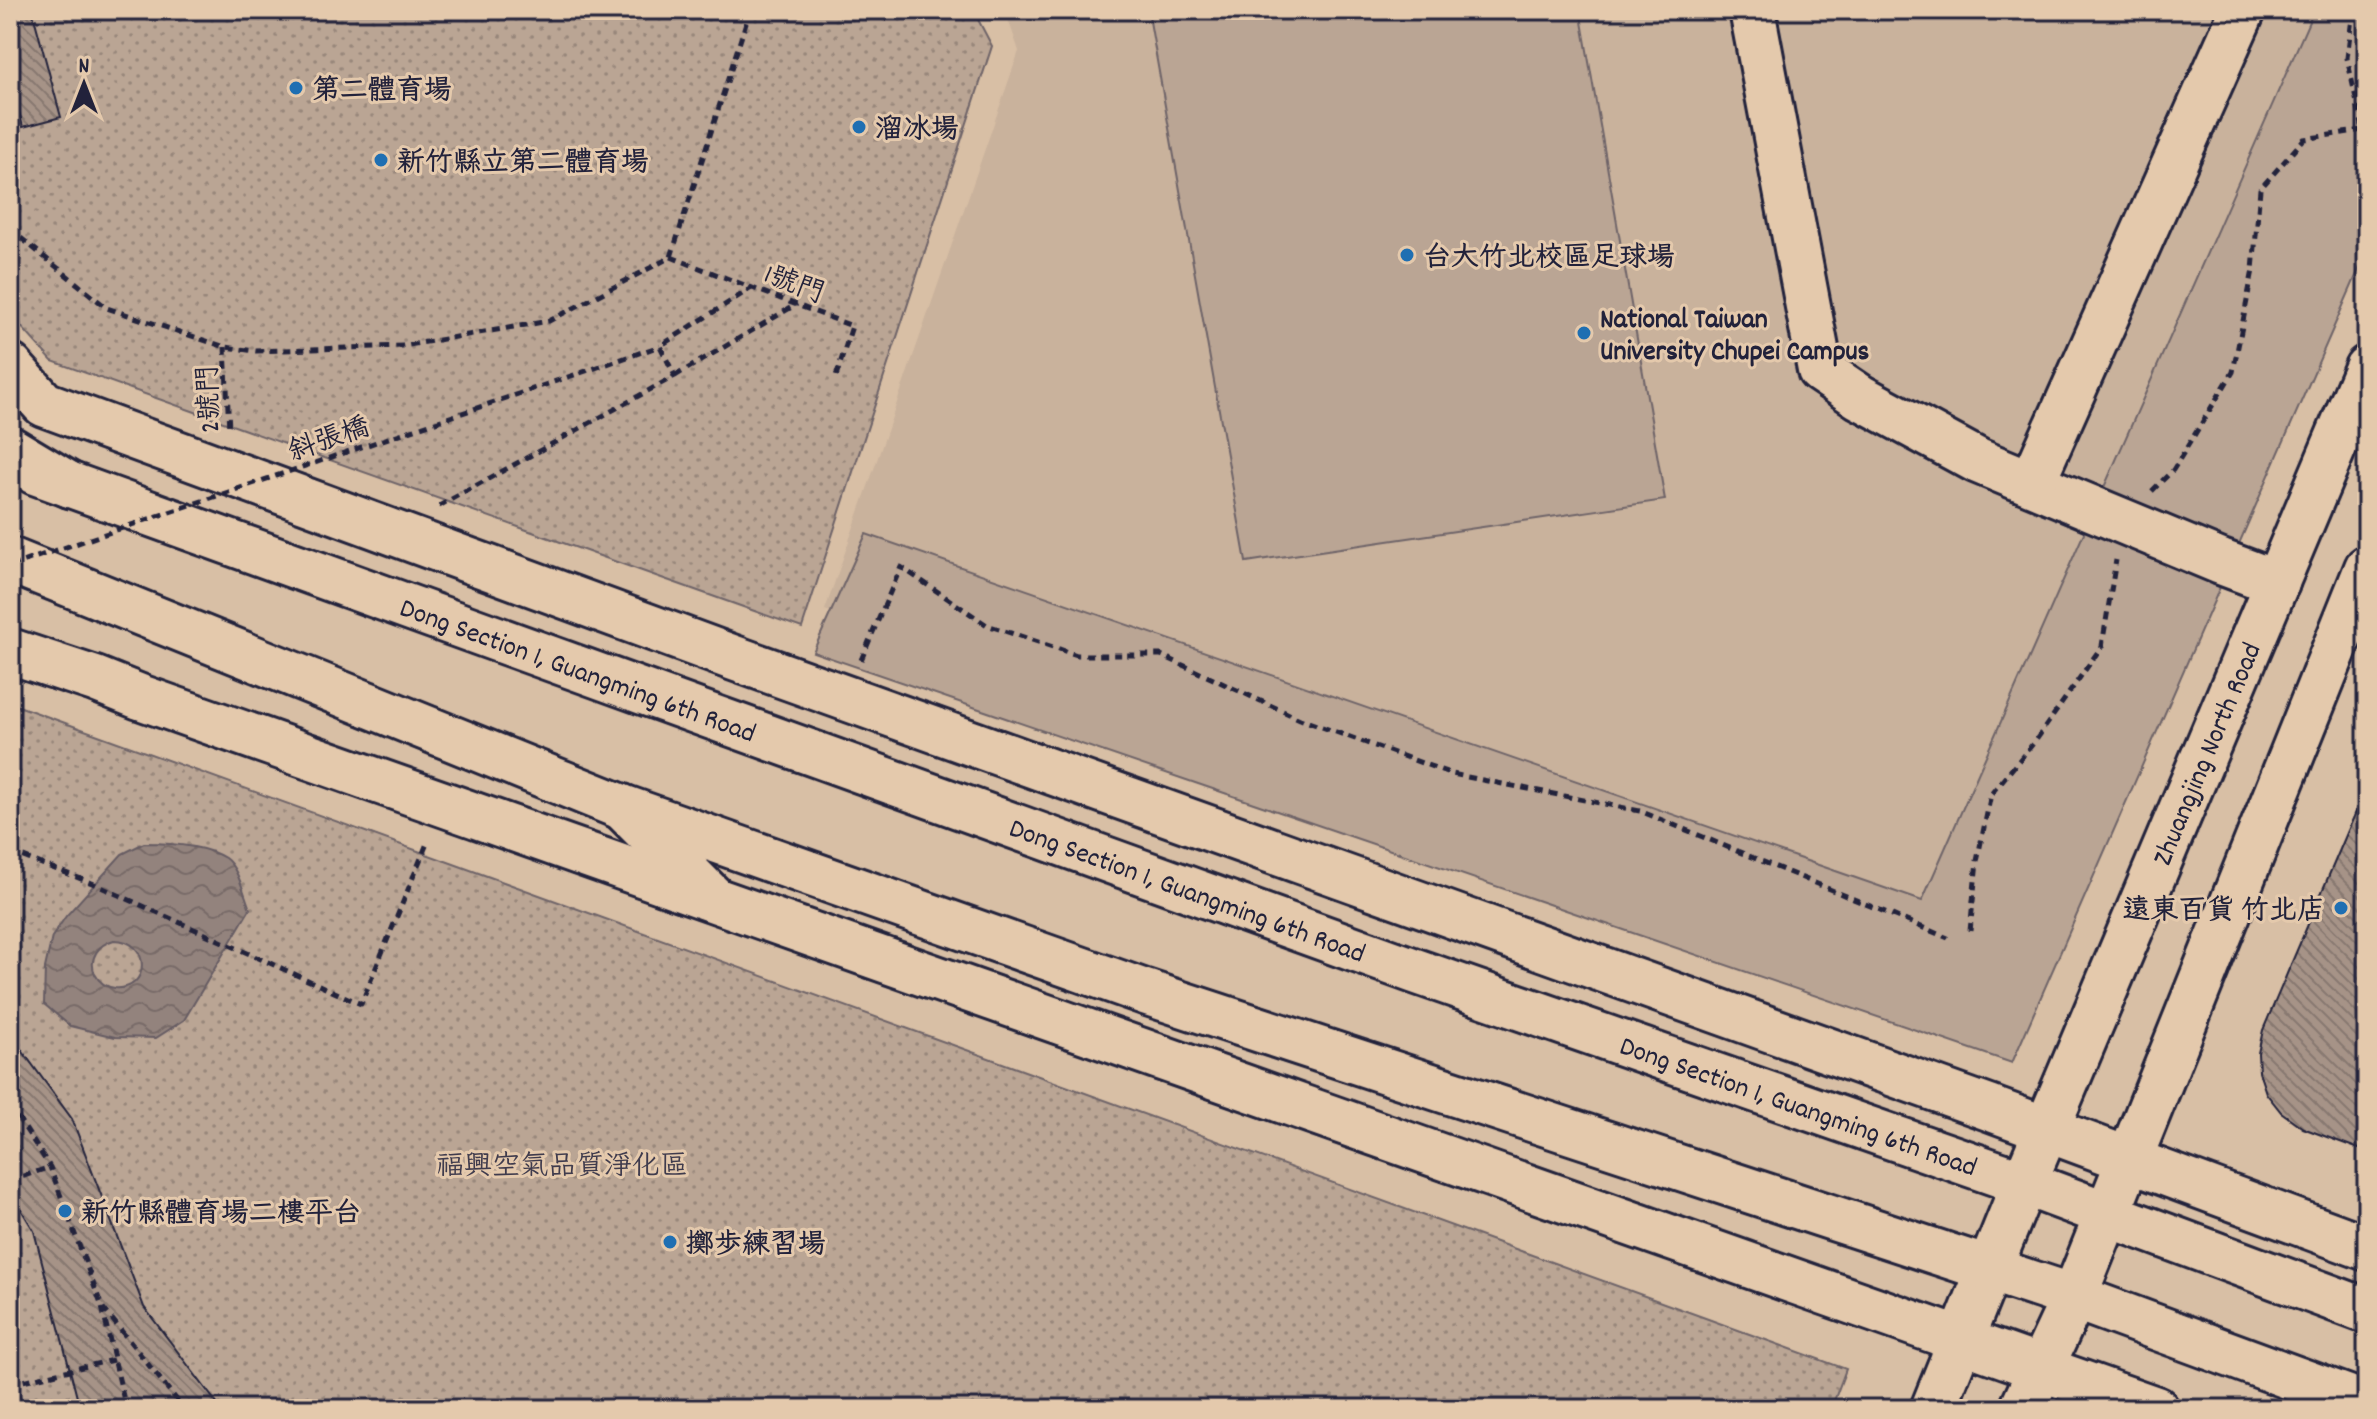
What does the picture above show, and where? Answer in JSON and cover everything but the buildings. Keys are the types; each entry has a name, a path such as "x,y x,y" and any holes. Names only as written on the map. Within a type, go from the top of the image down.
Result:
{"main road":[{"path":"1752,10 1820,370 1860,397 1978,461 2277,583"},
{"path":"2032,483 2243,10"},
{"name":"Dong Section 1, Guangming 6th Road","path":"10,366 44,404 719,652 2048,1130 2367,1248"},
{"name":"Zhuangjing North Road","path":"1933,1409 2024,1183 2367,368"},
{"path":"10,449 70,485"},
{"name":"Dong Section 1, Guangming 6th Road","path":"10,462 1415,971 2024,1183 2367,1311"},
{"path":"10,563 622,807 1145,992 2074,1297 2367,1405"},
{"path":"2022,1409 2074,1297 2367,568"},
{"path":"10,651 2156,1409"},
{"path":"622,807 718,903"}],"path":[{"path":"10,229 107,308 225,347 256,351 403,346 549,321 671,257 750,10"},
{"path":"2353,10 2347,58 2363,130"},
{"name":"1號門","path":"671,257 852,326 835,380"},
{"name":"斜張橋","path":"10,563 660,346 753,287"},
{"path":"434,508 675,376 797,304"},
{"path":"660,346 675,376"},
{"name":"2號門","path":"225,347 229,435"},
{"path":"858,667 901,567 987,625 1077,655 1161,655 1300,719 1452,774 1640,811 1948,938"},
{"path":"10,852 92,883 361,1004 429,839"},
{"path":"10,1105 50,1167 102,1307 126,1409"},
{"path":"10,1181 50,1167"},
{"path":"102,1307 184,1409"},
{"path":"10,1384 113,1360"}],"shaded area":[{"name":"National Taiwan University Chupei Campus","path":"1005,10 2367,10 1963,990 825,610 1019,51"}],"green space":[{"path":"10,10 973,10 992,46 802,628 52,361 10,314"},
{"name":"台大竹北校區足球場","path":"1148,10 1580,10 1665,500 1246,562"},
{"path":"2314,10 2367,10 2367,251 2012,1063 813,652 866,534 1922,901"},
{"name":"福興空氣品質淨化區","path":"10,703 1846,1369 1831,1409 10,1409"}],"water":[{"path":"144,843 207,850 230,862 250,909 184,1020 156,1038 115,1037 70,1026 44,1004 45,968 52,937 66,916 122,854","holes":["109,942 126,942 140,956 140,974 127,987 109,987 95,974 94,957"]}],"place":[{"name":"第二體育場","path":"296,88"},
{"name":"溜冰場","path":"859,127"},
{"name":"新竹縣立第二體育場","path":"381,160"},
{"name":"台大竹北校區足球場","path":"1407,255"},
{"name":"National Taiwan University Chupei Campus","path":"1584,333"},
{"name":"遠東百貨 竹北店","path":"2341,908"},
{"name":"新竹縣體育場二樓平台","path":"65,1211"},
{"name":"擲歩練習場","path":"670,1242"}]}
